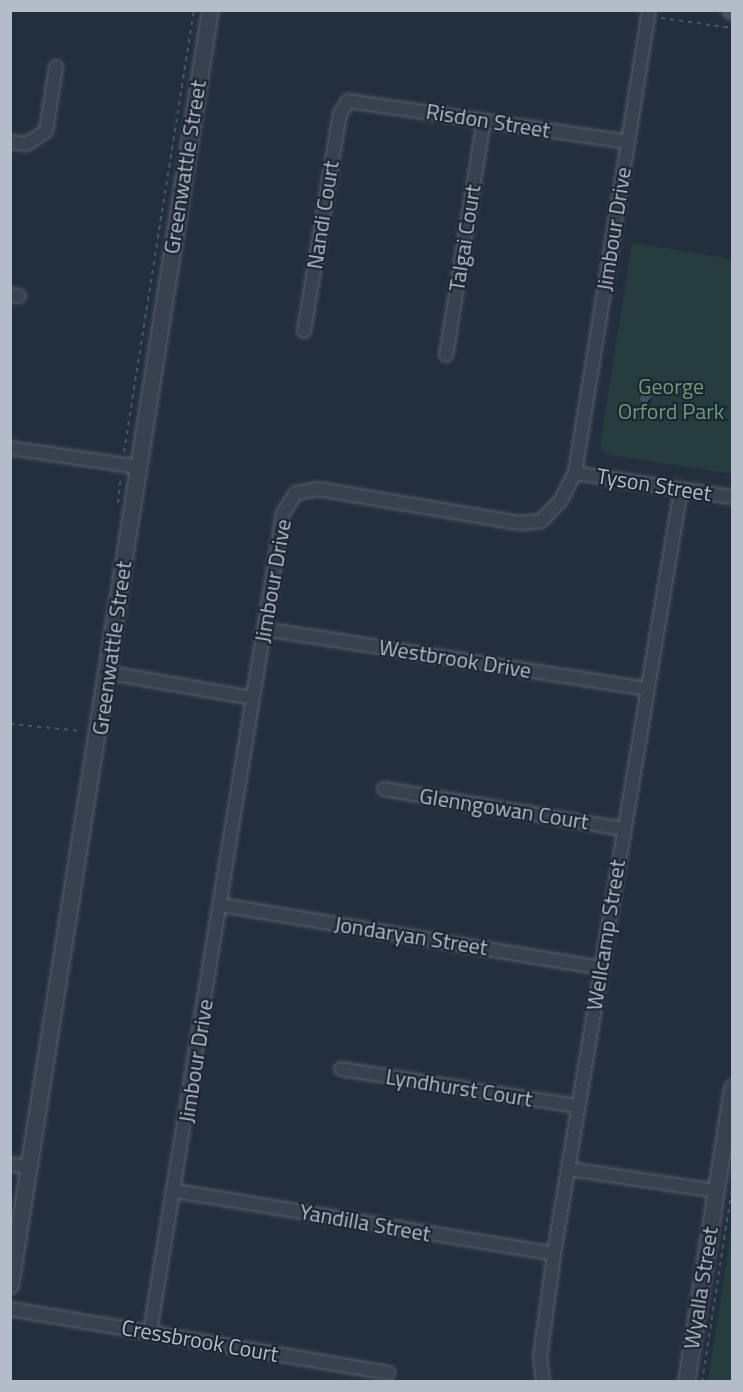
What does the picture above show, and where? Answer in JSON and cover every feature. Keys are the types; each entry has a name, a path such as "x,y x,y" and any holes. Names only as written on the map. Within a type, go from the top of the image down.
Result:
{"street":[{"name":"Greenwattle Street","path":"10,1285 27,1167 110,673 130,466 210,10"},
{"name":"Jimbour Drive","path":"150,1332 175,1191 283,513 296,493 318,489 519,523 541,521 561,500 575,473 649,13"},
{"path":"10,142 27,144 46,131 56,68"},
{"name":"Risdon Street","path":"348,101 628,142"},
{"name":"Nandi Court","path":"304,331 340,114 348,101"},
{"name":"Talgai Court","path":"446,355 484,121"},
{"path":"10,448 130,466"},
{"name":"Tyson Street","path":"575,473 732,497"},
{"name":"Wellcamp Street","path":"543,1382 540,1358 555,1254 645,689 681,489"},
{"name":"Westbrook Drive","path":"264,629 645,689"},
{"path":"110,673 252,698"},
{"name":"Glenngowan Court","path":"384,789 623,829"},
{"name":"Jondaryan Street","path":"221,905 601,968"},
{"name":"Lyndhurst Court","path":"341,1069 578,1107"},
{"name":"Wyalla Street","path":"686,1382 732,1088"},
{"path":"10,1164 27,1167"},
{"path":"569,1169 716,1191"},
{"name":"Yandilla Street","path":"175,1191 555,1254"},
{"name":"Cressbrook Court","path":"10,1309 389,1373"}],"path":[{"path":"117,505 130,466 194,10"},
{"path":"628,10 732,28"},
{"path":"10,724 83,732 85,722"},
{"path":"702,1382 732,1188"}],"green space":[{"name":"George Orford Park","path":"632,243 732,259 732,474 605,454 600,446"},
{"path":"732,1226 732,1381 708,1381"}],"building":[{"path":"647,391 653,395 646,404 640,400 642,393"}]}
